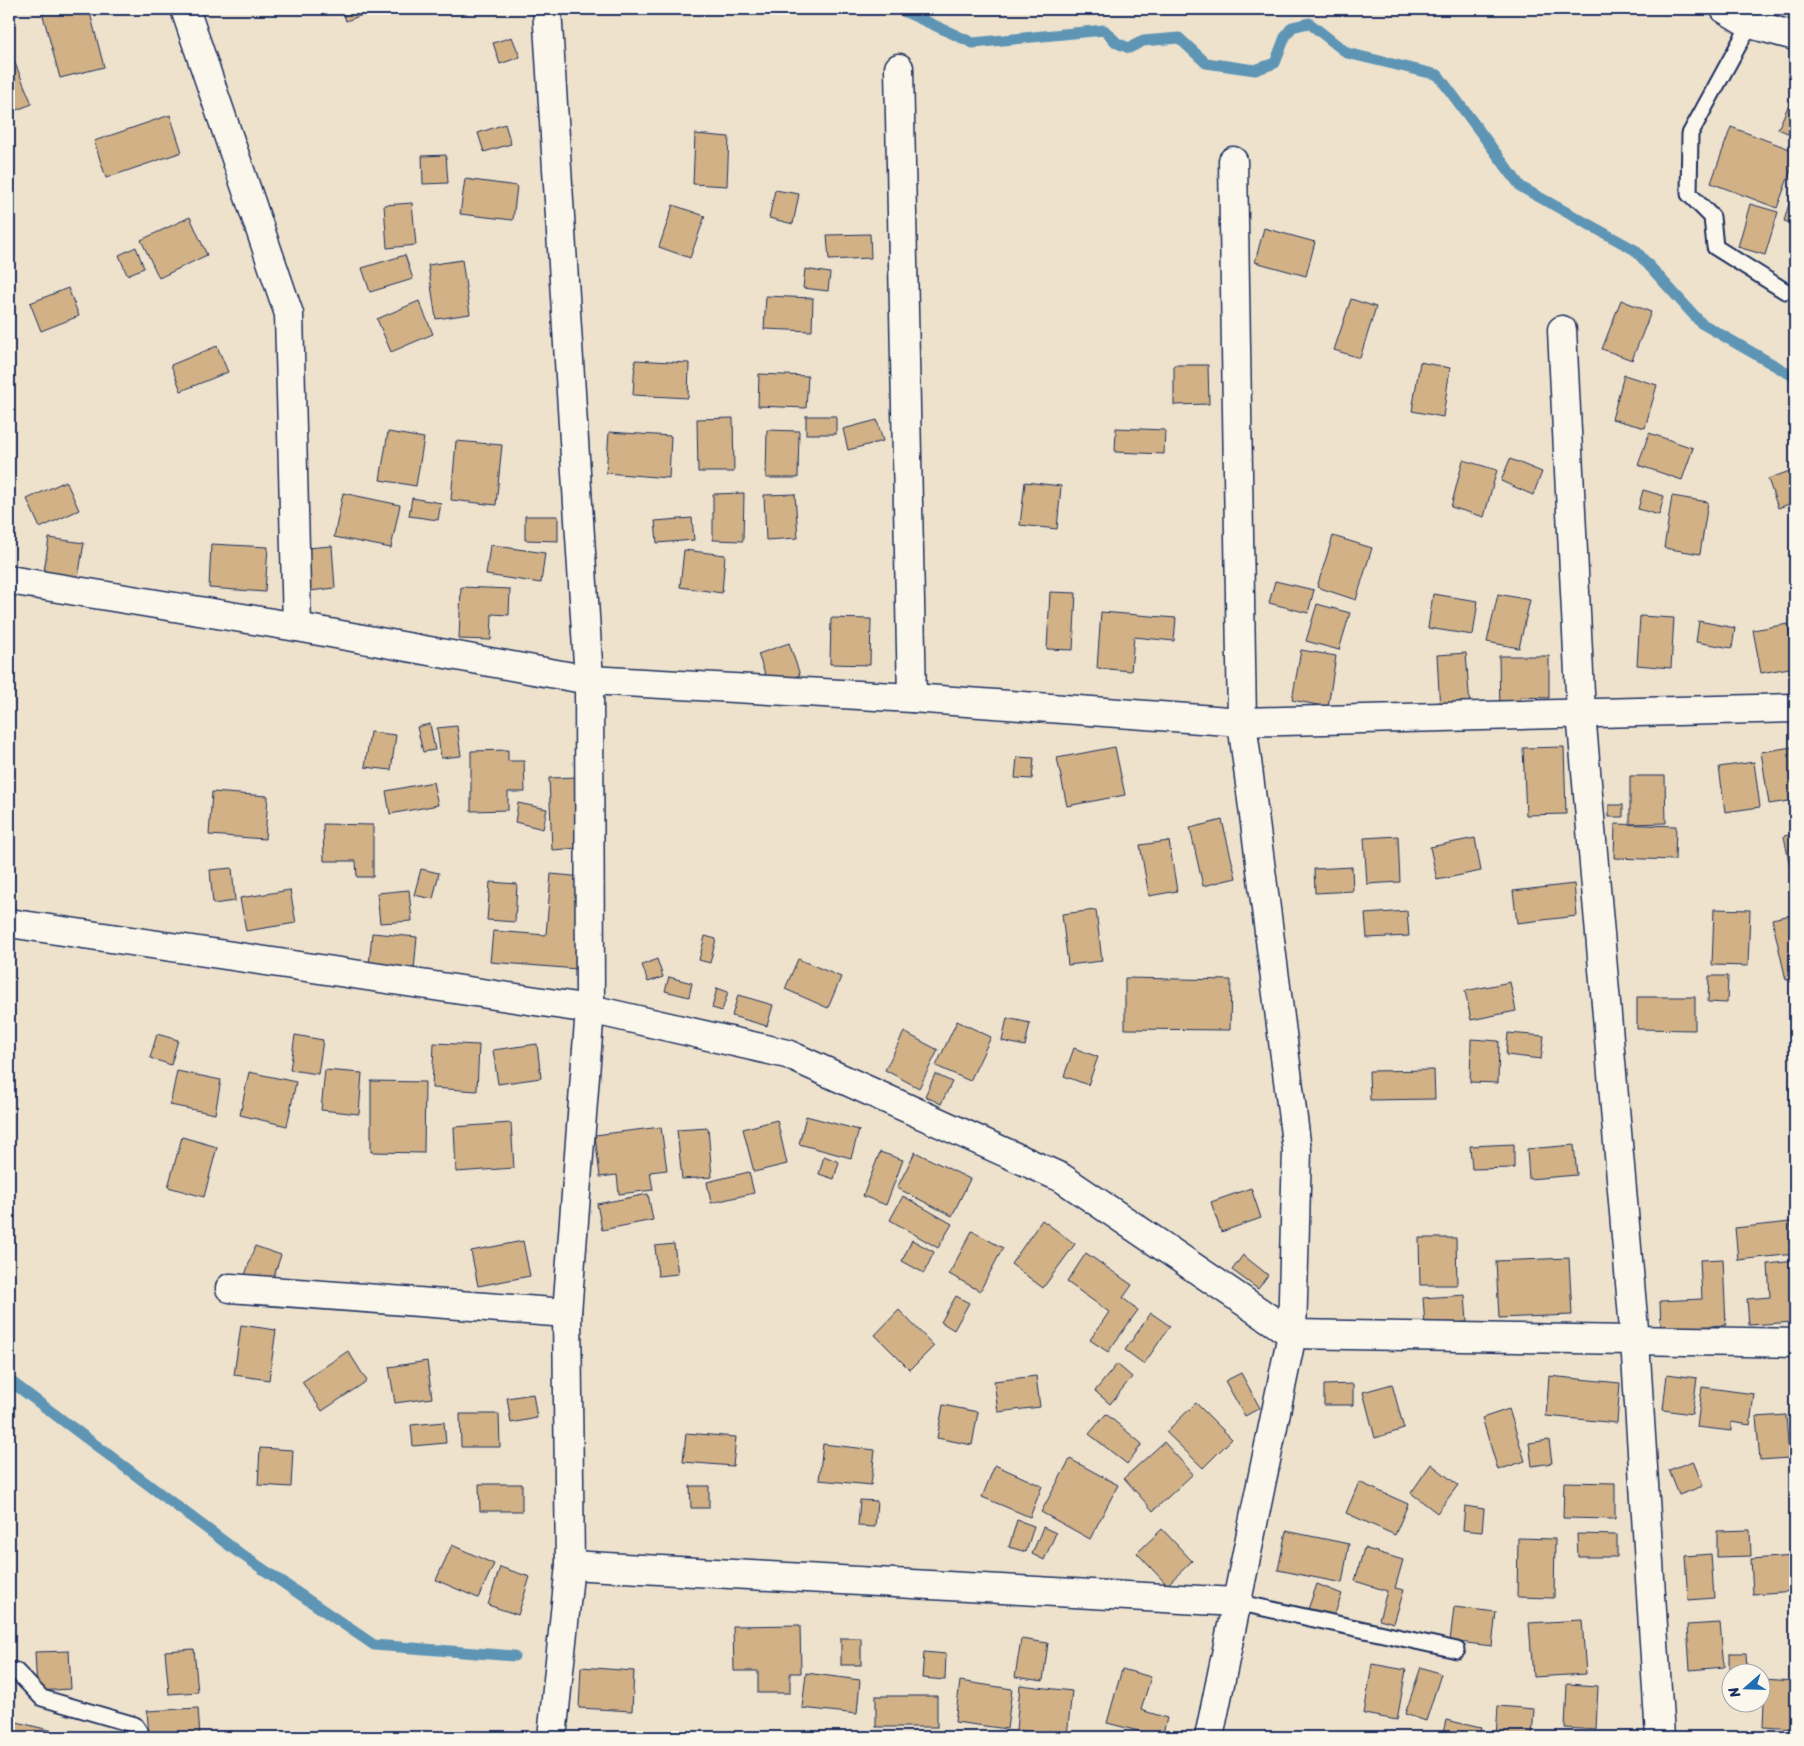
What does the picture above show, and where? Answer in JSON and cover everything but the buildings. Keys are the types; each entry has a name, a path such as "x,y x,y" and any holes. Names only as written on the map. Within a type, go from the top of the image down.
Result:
{"street":[{"path":"185,9 289,314 297,627"},
{"path":"547,9 589,680 590,1009 568,1313 570,1565 552,1737"},
{"path":"1725,9 1753,16 1795,36"},
{"path":"899,68 912,698"},
{"path":"1209,1737 1292,1334 1297,1150 1242,722 1233,161"},
{"path":"1562,330 1581,713 1636,1341 1660,1737"},
{"path":"9,580 297,627 589,680 912,698 1242,722 1795,708"},
{"path":"9,924 590,1009 787,1054 1062,1178 1292,1334 1795,1343"},
{"path":"230,1288 568,1313"},
{"path":"570,1565 1236,1602"}],"lane":[{"path":"1753,16 1690,134 1689,194 1712,217 1715,247 1786,291"},
{"path":"1236,1602 1457,1650"},
{"path":"9,1670 16,1671 42,1698 135,1726 143,1737"}],"waterway":[{"path":"899,9 973,43 1104,30 1117,43 1129,48 1143,41 1179,38 1206,63 1255,70 1275,63 1285,37 1292,27 1309,23 1347,53 1438,75 1521,187 1635,250 1701,323 1795,377"},
{"path":"9,1380 238,1552 374,1645 514,1656"}]}
